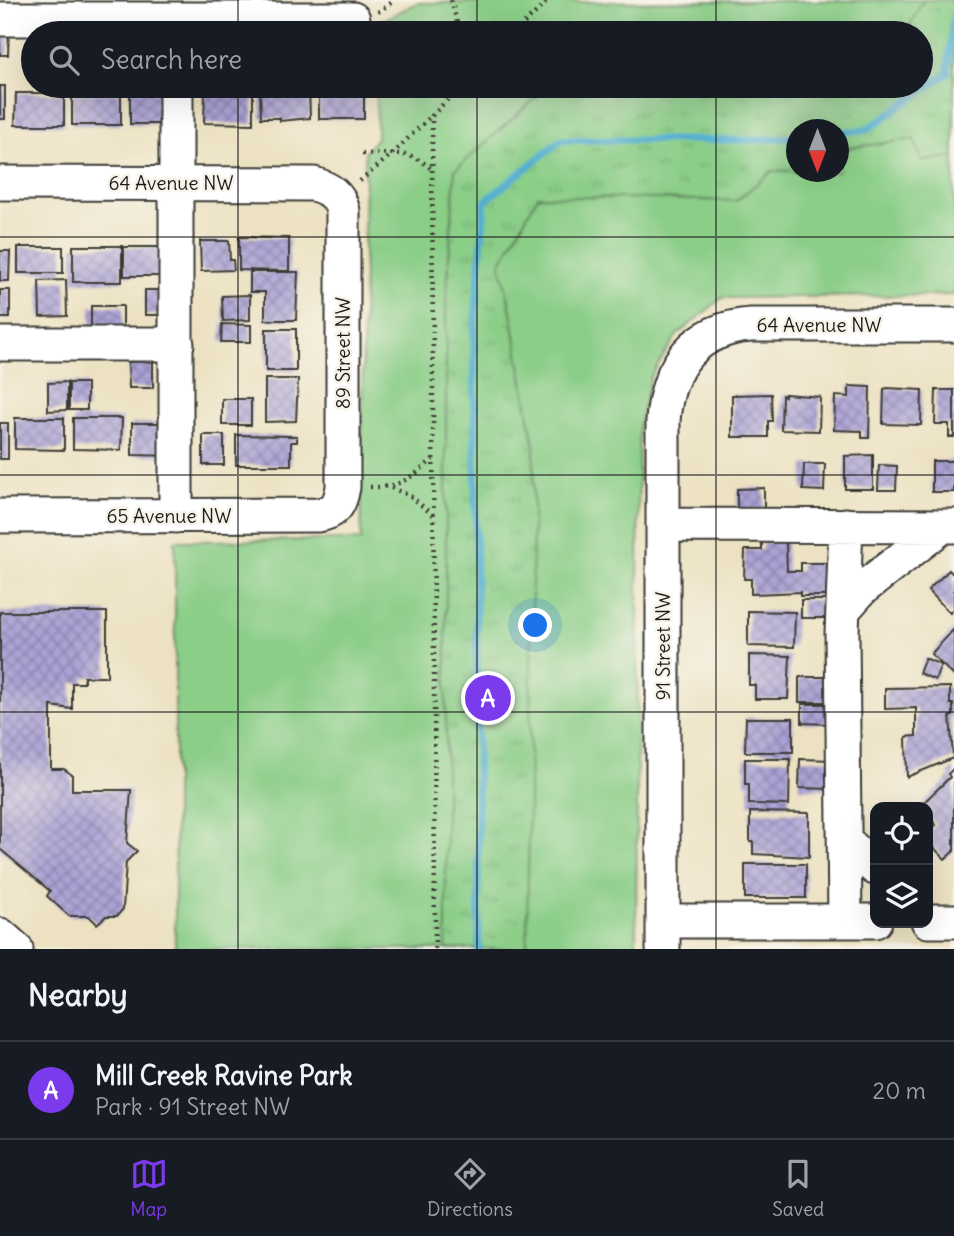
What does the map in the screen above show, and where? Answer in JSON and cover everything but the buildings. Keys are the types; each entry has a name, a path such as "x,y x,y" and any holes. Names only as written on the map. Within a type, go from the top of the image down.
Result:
{"street":[{"path":"0,19 50,21"},
{"path":"302,21 353,19"},
{"path":"176,98 176,516"},
{"name":"64 Avenue NW","path":"0,183 313,184 331,190 349,189"},
{"name":"89 Street NW","path":"348,498 341,499 343,211 349,189"},
{"name":"64 Avenue NW","path":"690,350 715,333 739,326 954,325"},
{"path":"0,344 177,344"},
{"name":"91 Street NW","path":"663,935 664,406 673,375 690,350"},
{"name":"65 Avenue NW","path":"0,516 317,515 328,514 348,498"},
{"path":"663,525 948,526"},
{"path":"663,935 860,921 845,841 842,633 846,525"},
{"path":"845,608 862,589 948,526"},
{"path":"845,841 872,865"},
{"path":"0,935 16,949"}],"path":[{"path":"451,0 457,21"},
{"path":"527,21 549,0"},
{"path":"349,189 392,154 449,98"},
{"path":"432,116 435,949"},
{"path":"362,154 404,154 422,160 432,171"},
{"path":"348,498 389,488 408,479 434,459"},
{"path":"389,488 409,495 434,515"}],"green space":[{"path":"924,0 954,0 954,157 922,161 914,139 849,148 849,119 786,119 786,171 772,171 736,201 538,196 500,264 534,446 527,949 446,949 446,305 455,170 536,98 933,98 933,21 912,21"},
{"path":"954,0 954,295 722,298 677,335 651,376 639,425 636,949 175,949 175,541 361,540 365,152 377,138 376,98 933,98 933,21 381,21 417,3"}],"waterway":[{"path":"933,84 947,74 954,15"},
{"path":"849,131 866,130 912,98"},
{"path":"479,949 474,333 485,201 561,140 786,138"}],"place":[{"name":"Mill Creek Ravine Park","path":"488,698"}]}
